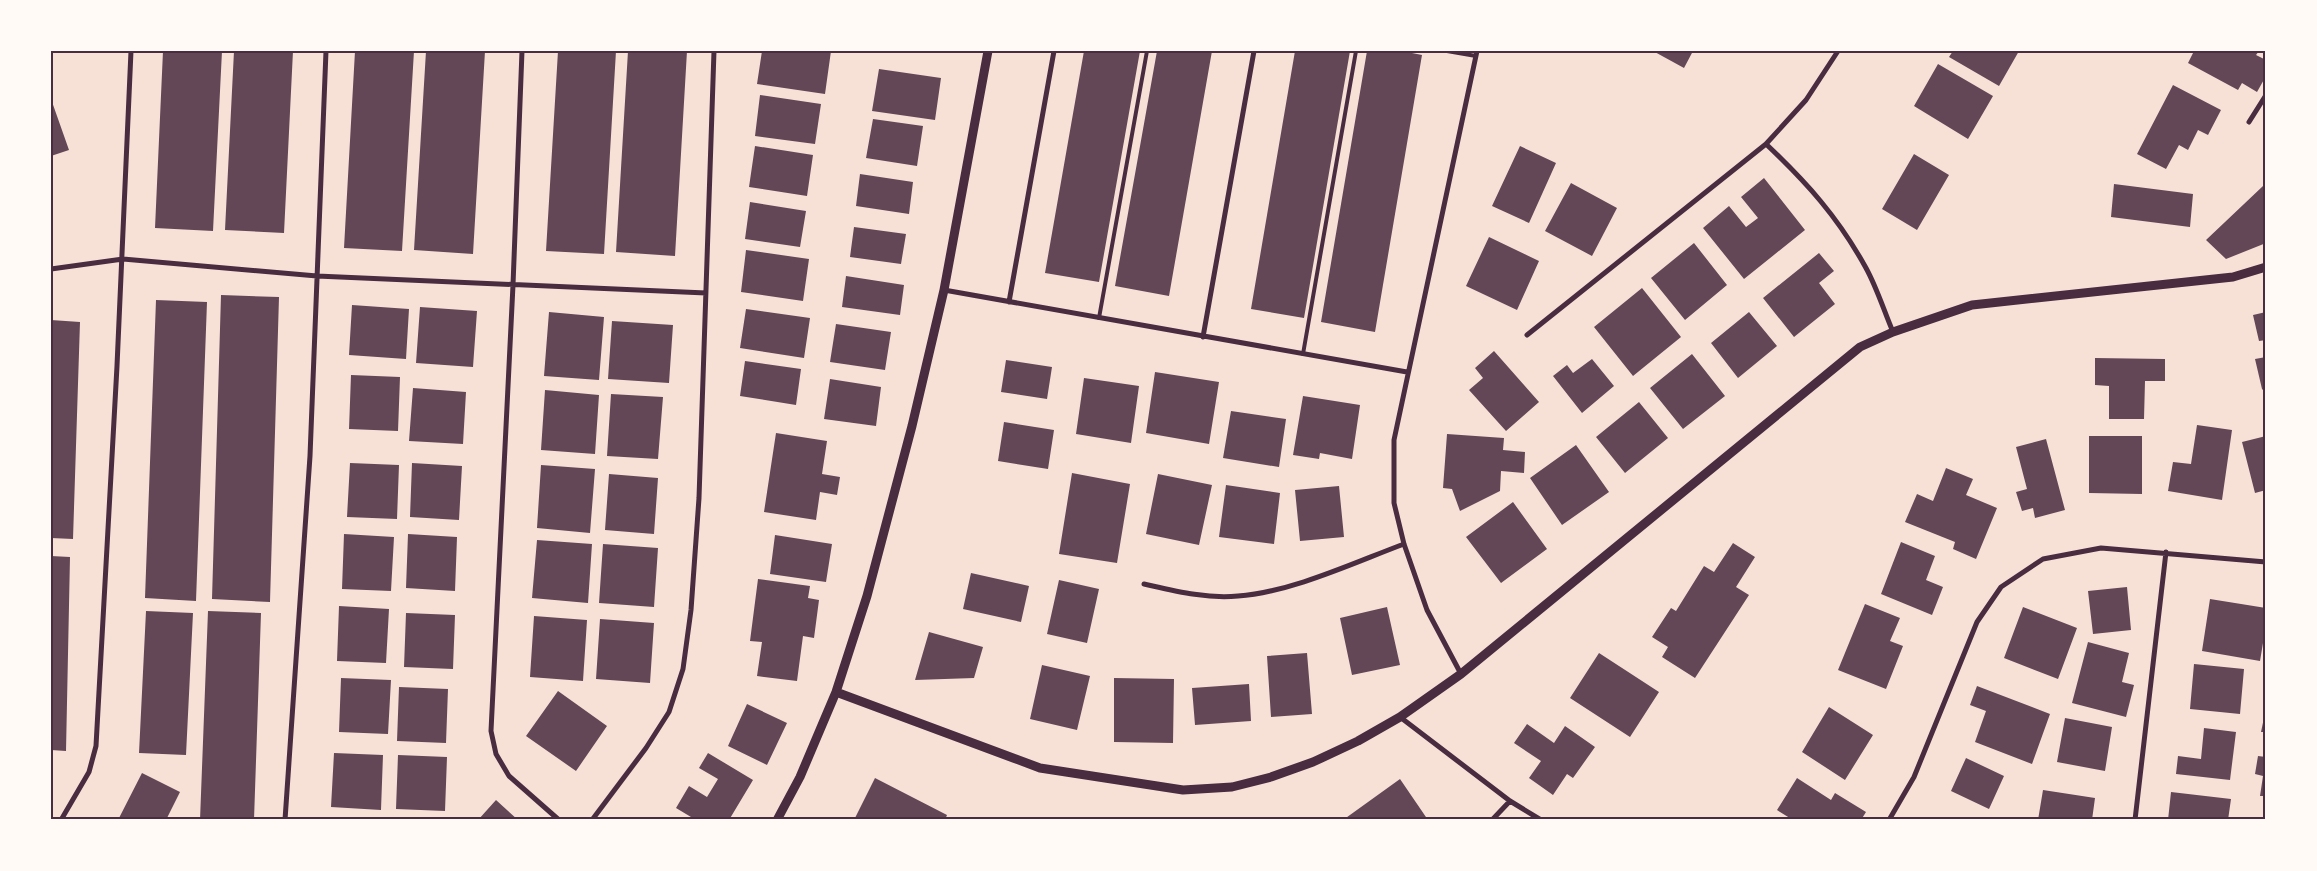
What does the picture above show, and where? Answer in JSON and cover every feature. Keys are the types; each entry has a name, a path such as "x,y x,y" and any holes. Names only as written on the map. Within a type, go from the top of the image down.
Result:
{"street":[{"path":"61,820 89,772 96,746 123,259 131,51"},
{"path":"286,820 310,456 326,51"},
{"path":"522,51 513,285 490,731 496,754 509,776 559,820"},
{"path":"592,820 646,748 668,712 683,669 691,610 699,498 714,51"},
{"path":"777,820 800,776 836,692 867,596 912,426 944,290 988,51"},
{"path":"1009,302 1054,51"},
{"path":"1202,337 1254,51"},
{"path":"1527,335 1766,144 1806,100 1838,51"},
{"path":"1462,674 1427,610 1404,544 1394,503 1392,466 1394,440 1476,54"},
{"path":"2249,122 2266,95"},
{"path":"1766,144 1805,181 1839,224 1867,270 1893,332"},
{"path":"51,270 123,259 317,276 706,293"},
{"path":"836,692 1040,768 1183,790 1232,787 1271,777 1340,749 1400,717 1462,674 1860,347 1893,332 1972,305 2233,277 2266,267"},
{"path":"944,290 1303,355 1408,372"},
{"path":"1144,584 1190,595 1238,596 1285,587 1311,579 1404,544"},
{"path":"1889,820 1914,777 1977,622 2001,587 2043,559 2100,548 2166,552 2266,562"},
{"path":"2135,820 2166,552"},
{"path":"1400,717 1510,801 1540,820"},
{"path":"1492,820 1510,801"}],"lane":[{"path":"1099,318 1147,51"},
{"path":"1303,355 1356,51"},
{"path":"1448,51 1476,54"}],"building":[{"path":"163,51 222,51 213,231 155,228"},
{"path":"234,51 293,51 284,233 225,230"},
{"path":"355,51 414,51 402,251 344,248"},
{"path":"426,51 485,51 473,254 414,250"},
{"path":"558,51 616,51 604,254 546,251"},
{"path":"628,51 687,51 675,256 616,252"},
{"path":"762,51 831,51 825,94 757,84"},
{"path":"1084,51 1140,51 1099,282 1045,273"},
{"path":"1157,51 1212,51 1169,296 1115,286"},
{"path":"1295,51 1350,51 1304,318 1251,309"},
{"path":"1367,51 1402,51 1422,55 1375,332 1321,322"},
{"path":"1653,51 1693,51 1684,68"},
{"path":"1953,51 2019,51 1999,86 1949,57"},
{"path":"2194,51 2259,51 2256,55 2266,60 2266,76 2257,92 2242,83 2238,90 2188,63"},
{"path":"1938,64 1993,96 1968,139 1914,106"},
{"path":"879,69 941,78 935,120 872,111"},
{"path":"2173,85 2221,110 2208,135 2198,130 2188,150 2179,145 2166,169 2137,154"},
{"path":"760,95 821,104 815,144 755,136"},
{"path":"51,99 69,150 51,156"},
{"path":"873,119 923,126 917,166 866,158"},
{"path":"755,146 813,155 807,196 749,187"},
{"path":"1520,146 1556,163 1529,223 1492,206"},
{"path":"1914,154 1949,175 1917,230 1882,209"},
{"path":"860,174 913,182 909,214 856,206"},
{"path":"1764,178 1805,230 1744,279 1703,228 1729,206 1746,227 1758,218 1741,197"},
{"path":"1571,183 1617,208 1592,256 1545,231"},
{"path":"2114,184 2193,194 2190,227 2111,217"},
{"path":"2263,186 2266,189 2266,243 2226,259 2206,240"},
{"path":"750,202 806,211 800,247 745,239"},
{"path":"854,227 906,234 901,264 850,257"},
{"path":"1489,237 1539,261 1517,310 1466,286"},
{"path":"1694,243 1727,285 1685,320 1651,278"},
{"path":"746,250 809,259 803,301 741,292"},
{"path":"1819,253 1834,271 1819,283 1835,304 1794,337 1763,298"},
{"path":"846,276 904,285 900,315 842,307"},
{"path":"1642,288 1681,337 1633,376 1594,327"},
{"path":"221,295 279,297 270,602 212,599"},
{"path":"156,300 207,302 196,601 145,598"},
{"path":"352,305 409,309 406,359 349,355"},
{"path":"420,307 477,311 473,367 416,363"},
{"path":"746,309 810,318 804,358 740,348"},
{"path":"549,312 604,317 599,380 544,376"},
{"path":"1749,312 1777,346 1738,378 1711,343"},
{"path":"2266,312 2266,340 2259,341 2253,315"},
{"path":"51,320 80,322 73,539 51,538"},
{"path":"612,321 673,325 669,383 608,379"},
{"path":"836,324 891,332 885,370 830,362"},
{"path":"1494,351 1539,402 1506,431 1469,390 1483,378 1475,368"},
{"path":"1692,354 1725,396 1683,429 1650,388"},
{"path":"2266,357 2266,393 2262,389 2255,359"},
{"path":"2095,358 2165,359 2165,381 2145,381 2144,419 2109,419 2109,386 2095,385"},
{"path":"1592,359 1614,386 1582,413 1553,376 1567,365 1573,373"},
{"path":"1006,360 1052,367 1047,399 1001,392"},
{"path":"745,361 801,369 796,405 740,396"},
{"path":"1155,372 1219,382 1209,444 1146,433"},
{"path":"351,375 400,377 398,431 349,429"},
{"path":"1084,378 1139,386 1131,443 1076,434"},
{"path":"830,379 881,387 876,426 824,419"},
{"path":"413,388 466,392 463,444 409,441"},
{"path":"545,390 599,395 595,454 541,450"},
{"path":"611,394 663,397 658,459 607,456"},
{"path":"1303,396 1360,405 1352,459 1320,453 1319,459 1293,455"},
{"path":"1639,402 1668,438 1625,473 1596,437"},
{"path":"1231,411 1286,419 1279,467 1223,458"},
{"path":"1004,422 1054,430 1048,469 998,461"},
{"path":"2197,425 2232,430 2222,500 2168,491 2173,462 2191,464"},
{"path":"776,433 827,441 822,474 840,477 837,495 820,492 816,520 764,512"},
{"path":"1447,434 1504,438 1503,450 1525,452 1524,473 1501,471 1500,491 1460,511 1452,489 1443,488"},
{"path":"2089,436 2142,436 2142,494 2089,493"},
{"path":"2266,436 2266,490 2255,493 2242,442"},
{"path":"2046,439 2065,510 2035,518 2033,508 2022,511 2016,492 2027,489 2016,447"},
{"path":"1576,445 1609,492 1562,525 1530,478"},
{"path":"350,463 399,465 397,519 347,517"},
{"path":"412,463 462,466 459,520 410,517"},
{"path":"541,465 595,469 590,533 537,528"},
{"path":"1946,468 1973,479 1966,495 1997,508 1976,559 1953,549 1955,542 1905,522 1917,494 1933,501"},
{"path":"1072,473 1130,484 1117,563 1059,554"},
{"path":"609,474 658,478 654,534 605,530"},
{"path":"1158,474 1212,485 1199,545 1146,534"},
{"path":"1226,485 1280,493 1274,544 1219,537"},
{"path":"1339,486 1344,537 1300,541 1295,490"},
{"path":"1513,502 1547,549 1501,583 1466,537"},
{"path":"344,534 394,537 391,591 342,589"},
{"path":"408,534 457,537 455,591 406,588"},
{"path":"775,535 832,544 826,582 770,574"},
{"path":"537,540 592,544 588,603 532,598"},
{"path":"1901,542 1935,556 1926,580 1943,587 1932,615 1881,594"},
{"path":"1733,543 1755,557 1736,587 1749,595 1695,678 1662,657 1668,647 1652,637 1671,608 1676,611 1704,566 1714,572"},
{"path":"603,544 658,548 654,607 599,603"},
{"path":"51,556 70,557 66,751 51,750"},
{"path":"971,573 1029,586 1021,622 963,609"},
{"path":"758,579 810,586 808,598 819,600 814,638 803,636 797,681 757,676 762,642 750,641"},
{"path":"1059,580 1099,589 1087,643 1047,634"},
{"path":"2127,587 2131,630 2093,634 2088,591"},
{"path":"2210,599 2266,608 2266,625 2260,661 2202,651"},
{"path":"1865,604 1900,618 1890,641 1903,646 1886,689 1838,670"},
{"path":"339,606 389,609 386,663 337,661"},
{"path":"1387,607 1400,665 1352,675 1340,618"},
{"path":"2023,607 2077,628 2058,679 2004,658"},
{"path":"146,611 193,613 186,755 139,753"},
{"path":"208,611 261,613 254,820 200,820"},
{"path":"406,613 455,615 453,669 404,667"},
{"path":"534,616 587,620 583,681 530,677"},
{"path":"600,619 654,623 650,683 596,679"},
{"path":"929,632 983,647 974,678 915,680"},
{"path":"2088,642 2129,653 2122,682 2134,685 2126,717 2072,703"},
{"path":"1307,653 1312,714 1271,717 1267,656"},
{"path":"1599,653 1659,692 1630,737 1570,698"},
{"path":"2194,664 2244,669 2240,714 2190,709"},
{"path":"1042,665 1090,676 1077,730 1030,719"},
{"path":"341,678 391,680 388,734 339,732"},
{"path":"1114,678 1174,679 1173,743 1114,742"},
{"path":"1249,684 1251,721 1195,725 1192,688"},
{"path":"1977,686 2050,714 2032,764 1975,742 1986,711 1970,705"},
{"path":"399,687 448,689 446,743 397,741"},
{"path":"558,691 607,726 576,771 526,736"},
{"path":"747,704 787,723 767,765 728,746"},
{"path":"1829,707 1873,735 1845,780 1802,752"},
{"path":"2265,713 2266,732 2261,732"},
{"path":"2065,718 2112,727 2105,771 2057,762"},
{"path":"1527,724 1554,743 1565,726 1595,747 1573,778 1567,774 1553,795 1529,778 1541,761 1514,743"},
{"path":"2204,728 2236,732 2230,780 2176,774 2178,756 2201,759"},
{"path":"334,753 383,755 381,810 331,807"},
{"path":"708,753 753,780 729,820 696,820 676,808 689,786 707,797 718,779 699,768"},
{"path":"398,755 447,757 445,811 396,809"},
{"path":"2258,756 2266,757 2266,796 2260,796 2263,776 2255,774"},
{"path":"1966,758 2004,776 1989,809 1951,791"},
{"path":"142,773 180,792 166,820 118,820"},
{"path":"875,778 947,815 945,820 854,820"},
{"path":"1797,778 1831,800 1835,793 1866,812 1861,820 1793,820 1777,810"},
{"path":"1400,779 1428,820 1343,820"},
{"path":"2043,790 2095,798 2092,820 2038,820"},
{"path":"2171,792 2231,799 2228,820 2168,820"},
{"path":"496,800 518,820 478,820"}]}
